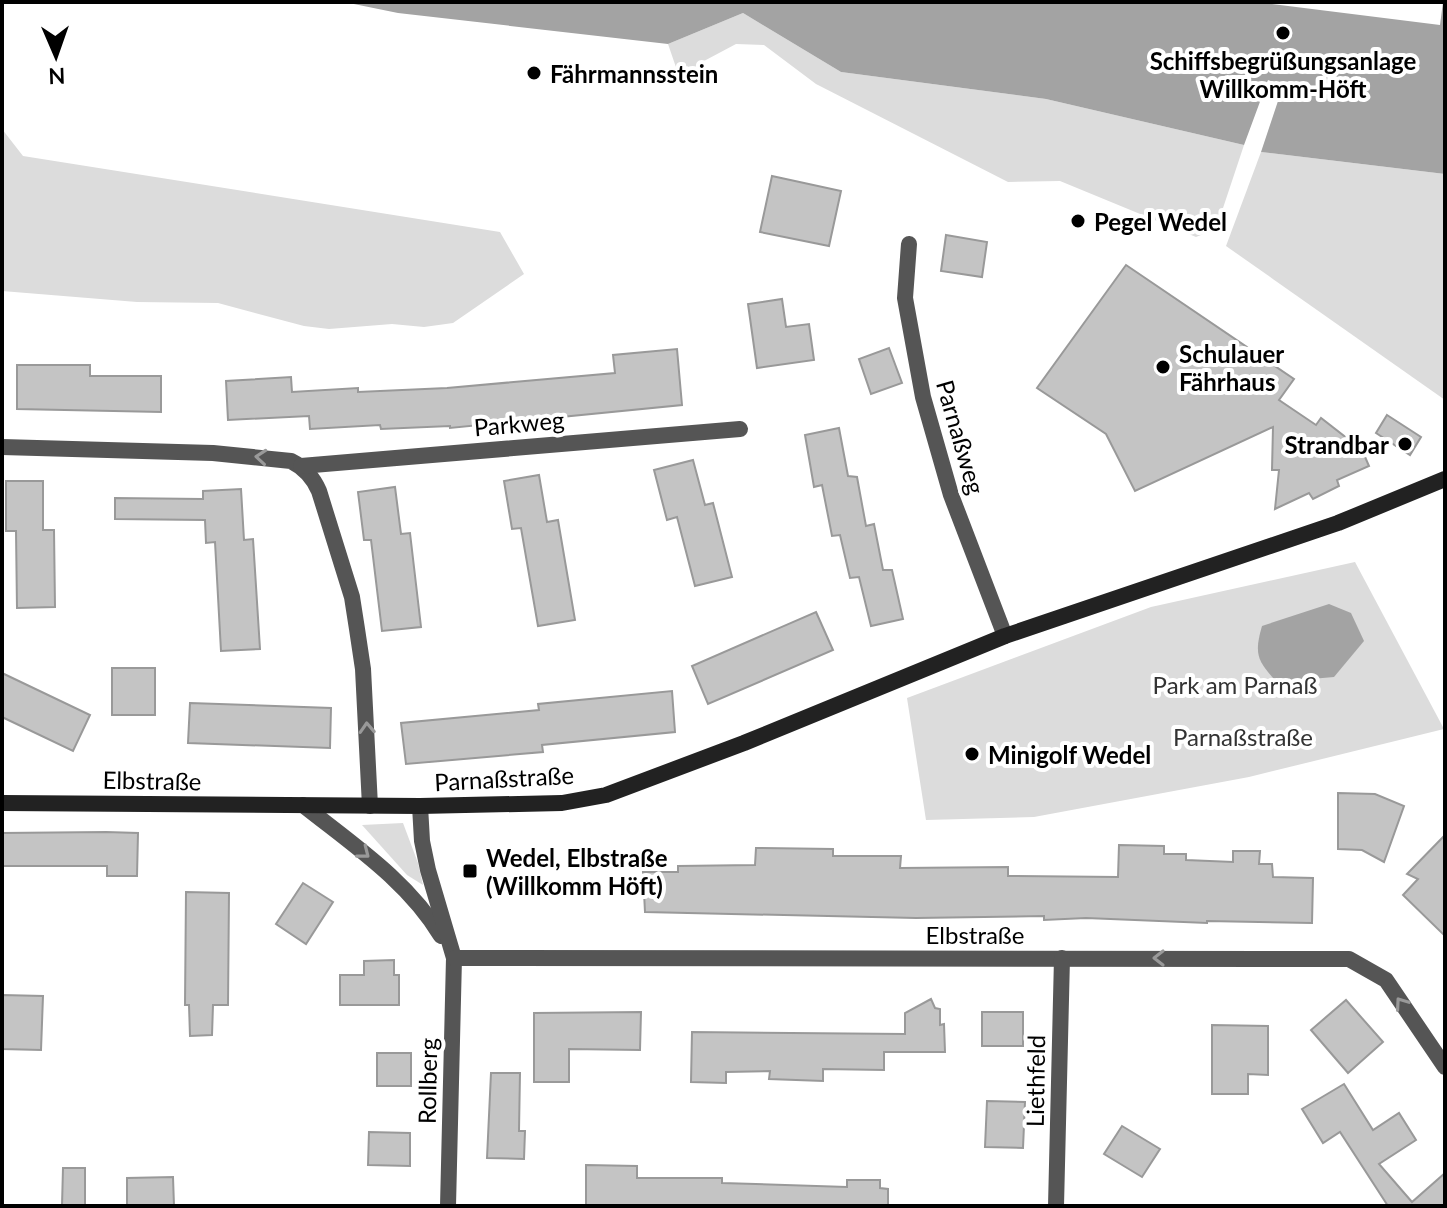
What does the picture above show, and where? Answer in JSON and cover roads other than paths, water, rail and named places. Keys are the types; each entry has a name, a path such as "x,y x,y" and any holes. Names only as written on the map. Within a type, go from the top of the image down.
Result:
{"street":[{"name":"Parnaßweg","path":"909,244 905,298 923,397 951,495 1005,636"},
{"name":"Parkweg","path":"2,447 213,453 291,461 301,466 740,429"},
{"path":"301,466 313,478 319,491 352,597 363,669 370,806"},
{"name":"Parnaßstraße","path":"420,806 562,803 606,795 744,743 1005,636 1338,523 1445,479"},
{"name":"Elbstraße","path":"2,803 420,806"},
{"path":"303,805 385,871 429,917 454,958"},
{"path":"420,806 428,870 454,958"},
{"name":"Elbstraße","path":"454,958 1349,959 1386,980 1445,1067"},
{"name":"Rollberg","path":"448,1206 454,958"},
{"name":"Liethfeld","path":"1056,1206 1062,958"}],"place":[{"name":"Schiffsbegrüßungsanlage Willkomm-Höft","path":"1283,33"},
{"name":"Fährmannsstein","path":"534,73"},
{"name":"Pegel Wedel","path":"1078,221"},
{"name":"Schulauer Fährhaus","path":"1163,367"},
{"name":"Strandbar","path":"1405,444"},
{"name":"Minigolf Wedel","path":"972,754"},
{"name":"Wedel, Elbstraße (Willkomm Höft)","path":"470,871"}],"park label":[{"name":"Park am Parnaß","path":"1235,684"}]}
